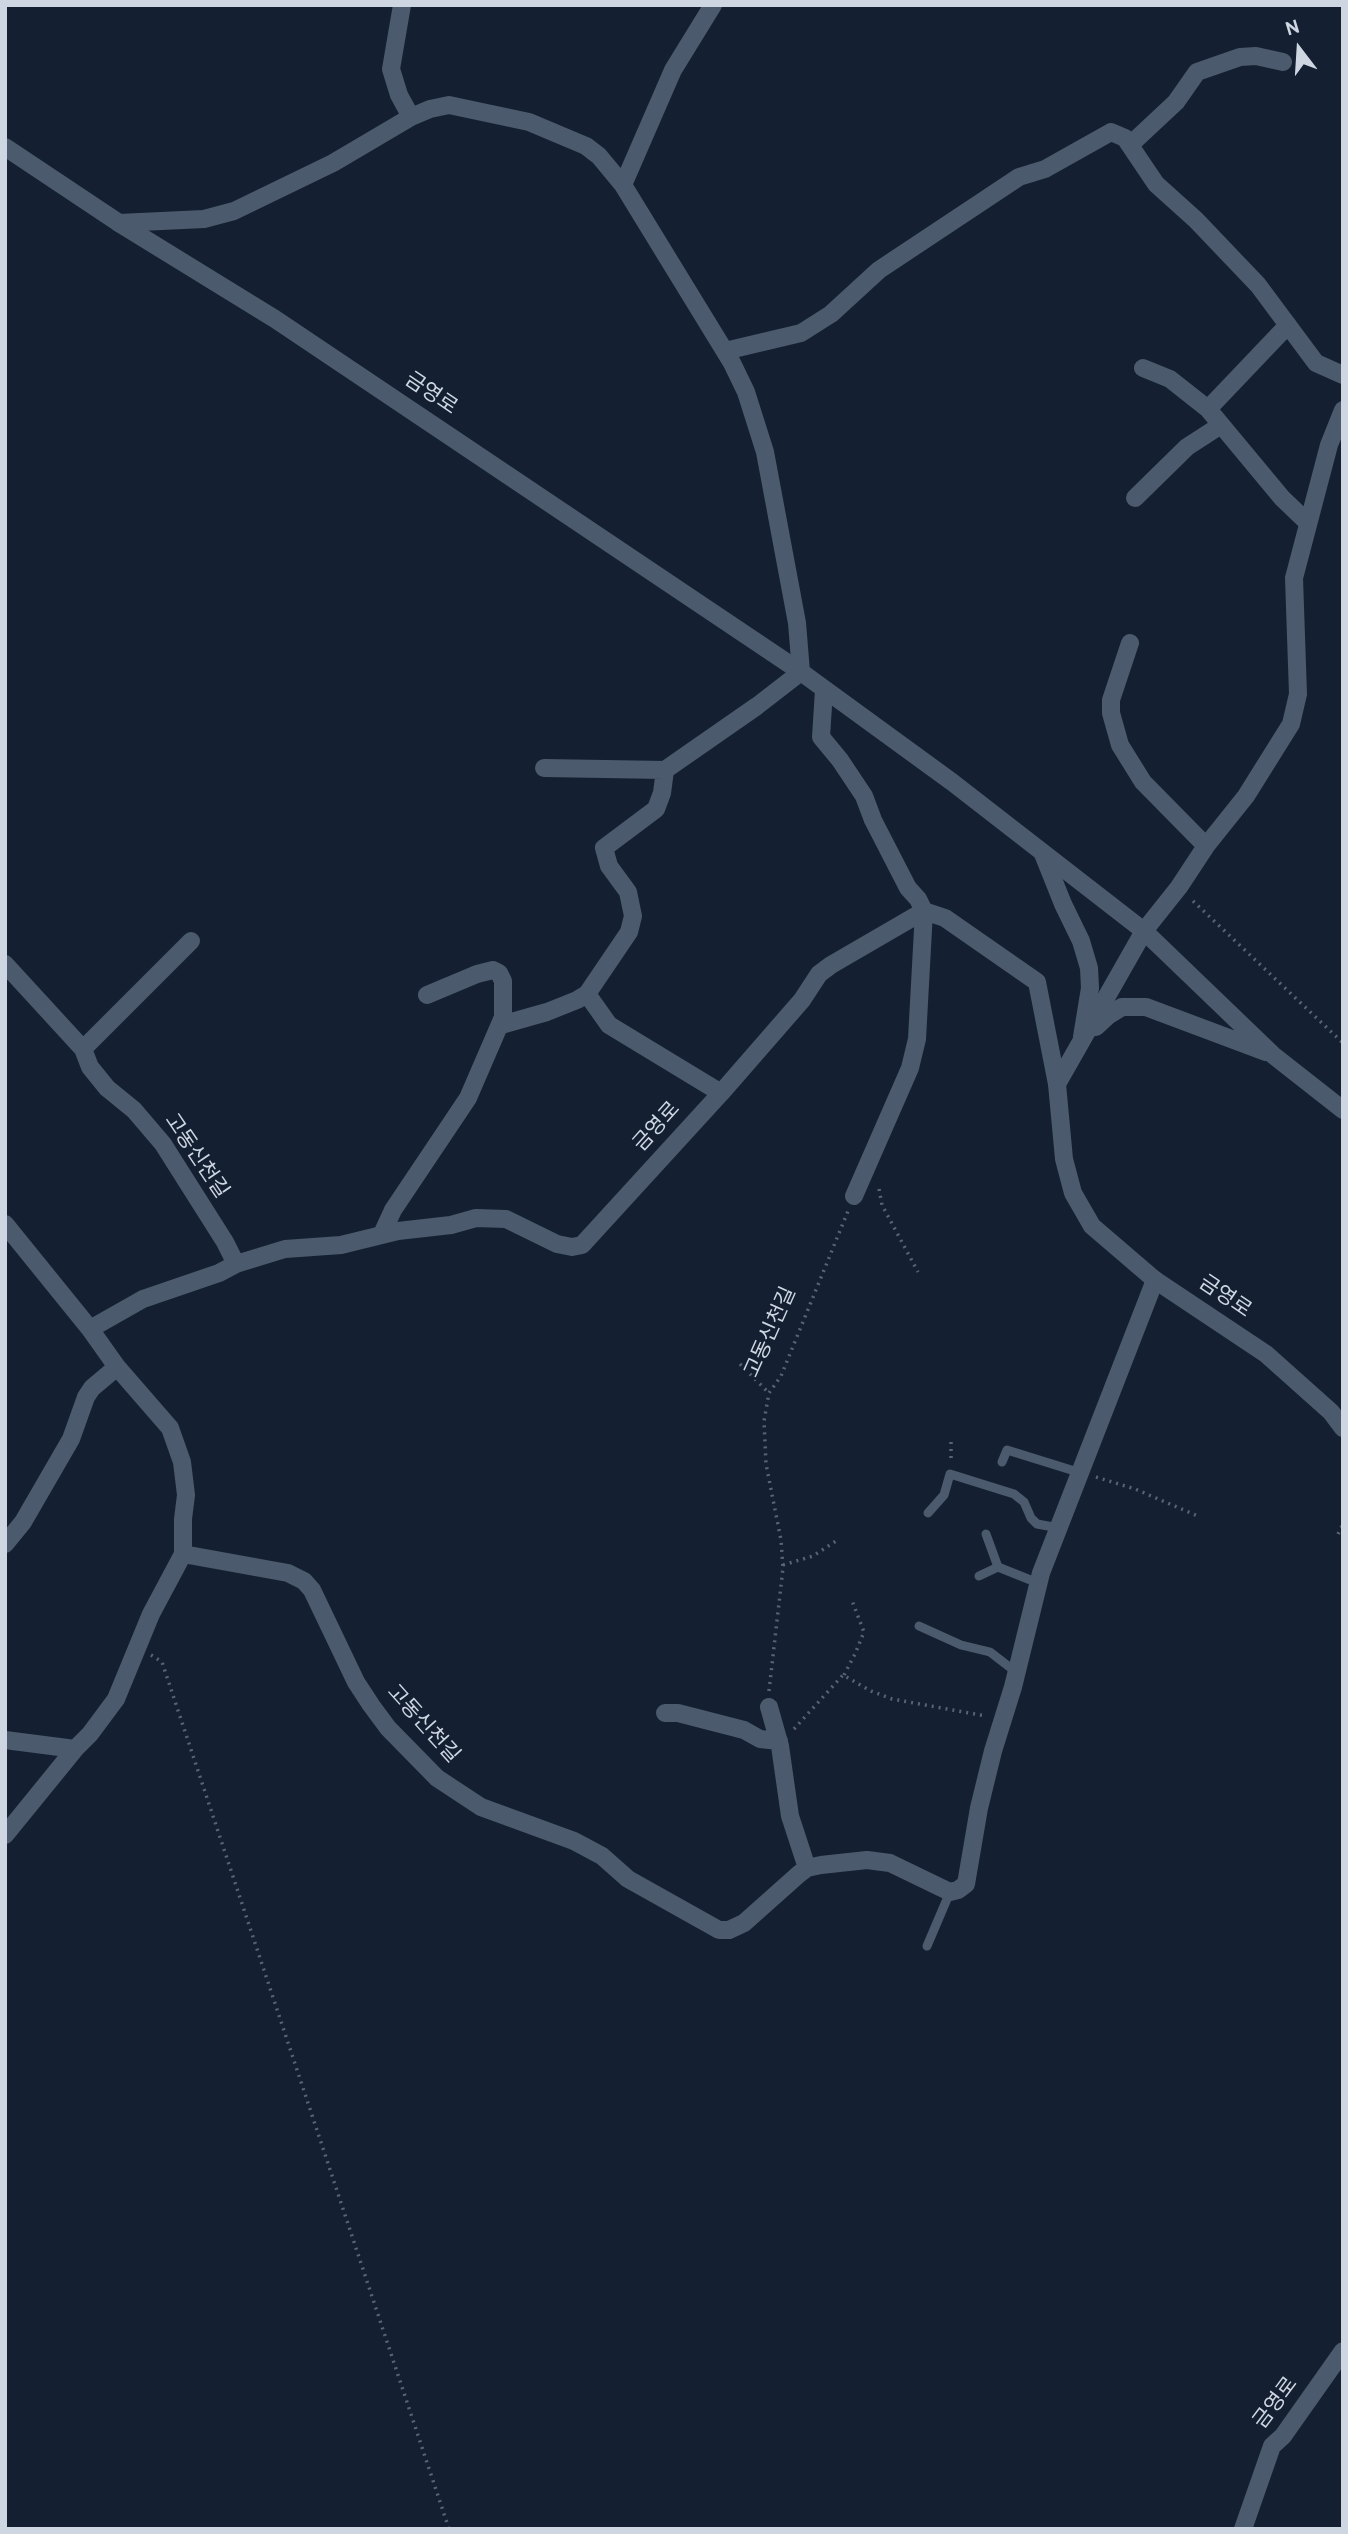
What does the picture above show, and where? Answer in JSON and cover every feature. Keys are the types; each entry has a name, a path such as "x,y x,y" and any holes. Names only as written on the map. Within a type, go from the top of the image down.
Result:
{"street":[{"path":"402,5 391,69 399,95 411,117"},
{"path":"623,185 673,70 713,5"},
{"path":"1130,145 1176,102 1197,72 1240,57 1256,56 1283,62"},
{"path":"119,223 204,219 234,211 333,163 411,117 449,105 529,122 586,146 623,185 725,351 746,393 765,452 797,623 801,671 757,706 664,770 544,768"},
{"path":"725,351 800,333 831,313 879,270 1019,177 1045,169 1111,132 1125,138 1156,184 1196,220 1258,285 1316,363 1343,374"},
{"name":"금영로","path":"5,147 119,223 286,327 801,671 952,782 1144,931 1273,1055"},
{"path":"1208,409 1288,325"},
{"path":"1143,368 1170,379 1208,409 1282,498 1307,522"},
{"path":"1057,1084 1144,931 1264,770 1293,716 1298,694 1294,578 1329,445 1343,410"},
{"path":"1135,498 1187,447 1221,425"},
{"path":"1130,643 1111,700 1111,713 1120,745 1143,782 1206,846"},
{"path":"824,690 821,737 864,796 908,888 924,911 917,1039 912,1059 854,1196"},
{"path":"501,1025 547,1012 587,994 628,932 633,916 628,892 609,866 604,848 656,809 662,793 664,770"},
{"path":"1043,854 1081,941 1089,968 1090,988 1081,1042"},
{"name":"금영로","path":"382,1234 451,1225 476,1218 506,1219 557,1244 572,1247 583,1245 802,1000 819,974 924,911 945,918 1037,982 1057,1084 1064,1159 1073,1193 1092,1226 1155,1280 1266,1354 1331,1412 1343,1428"},
{"path":"83,1049 191,941"},
{"name":"고동신천길","path":"5,964 83,1049 90,1067 107,1088 134,1110 163,1144 236,1264"},
{"path":"90,1329 127,1307 219,1273 236,1264 285,1249 341,1245 382,1234 393,1210 468,1098 503,1017 503,981 499,973 488,971 477,974 426,995"},
{"path":"587,994 609,1025 721,1093"},
{"path":"1081,1042 1109,1014 1122,1007 1146,1007 1273,1055 1343,1110"},
{"path":"5,1224 90,1329 117,1367 170,1428 185,1480 183,1554 151,1614 116,1699 107,1714 5,1835"},
{"path":"769,1707 779,1741 790,1816 807,1868 867,1860 890,1863 950,1892 966,1884 979,1808 1038,1583 1155,1280"},
{"path":"5,1544 23,1521 71,1439 86,1396 117,1367"},
{"name":"고동신천길","path":"183,1554 288,1573 304,1581 312,1590 356,1682 371,1705 388,1728 437,1778 481,1807 574,1841 602,1856 628,1879 719,1930 729,1930 744,1923 807,1868"},
{"path":"664,1713 678,1713 744,1730 760,1739 779,1741"},
{"path":"5,1740 75,1749"},
{"name":"금영로","path":"1243,2529 1272,2446 1283,2436 1343,2351"}],"lane":[{"path":"1002,1462 1007,1450 1081,1473"},
{"path":"928,1513 944,1495 950,1474 1014,1494 1024,1502 1031,1518 1037,1524 1059,1528"},
{"path":"986,1534 998,1567"},
{"path":"979,1576 998,1567 1038,1583"},
{"path":"919,1626 961,1645 990,1652 1016,1672"},
{"path":"927,1946 950,1892"}],"path":[{"path":"1178,887 1343,1043"},
{"name":"고동신천길","path":"769,1707 768,1690 783,1565 763,1441 769,1393 780,1376 854,1196"},
{"path":"889,1218 918,1272"},
{"path":"740,1364 769,1393"},
{"path":"950,1474 951,1442"},
{"path":"1081,1473 1135,1489 1198,1516"},
{"path":"1338,1534 1343,1524"},
{"path":"783,1565 813,1556 836,1541"},
{"path":"779,1741 790,1734 819,1699 844,1675 855,1654 864,1632 851,1598"},
{"path":"138,1646 162,1662 449,2529"},
{"path":"844,1675 871,1691 892,1699 957,1709 1001,1720"}]}
